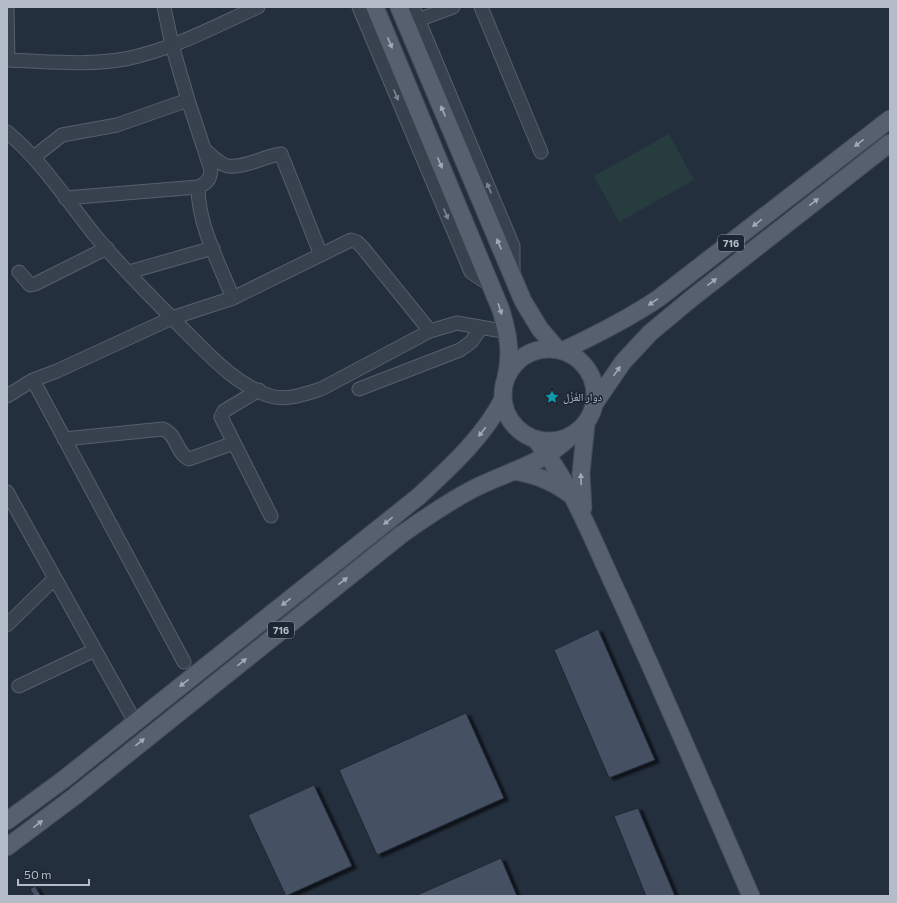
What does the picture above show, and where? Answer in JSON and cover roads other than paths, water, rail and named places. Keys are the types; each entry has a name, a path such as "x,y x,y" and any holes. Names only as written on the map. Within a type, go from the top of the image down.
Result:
{"main road":[{"path":"375,7 492,286 508,332 510,361 506,377"},
{"path":"399,7 513,278 531,316 540,329 560,350"},
{"name":"716","path":"569,438 553,442 536,440 526,436 513,425 505,410 503,388 506,377 520,359 529,353 540,350 560,350 620,323 659,298 890,119"},
{"name":"716","path":"7,847 75,796 402,534 450,502 474,489 548,455 578,432 586,424 595,403 623,362 650,334 692,298 890,143"},
{"name":"716","path":"560,350 581,362 588,371 593,381 595,403"},
{"name":"716","path":"7,821 63,780 418,497 457,460 474,441 495,415 503,399"},
{"path":"584,518 581,473 586,424"},
{"path":"536,440 548,455 574,497 584,518 651,665 751,896"},
{"path":"513,472 533,475 552,482 574,497"}],"street":[{"path":"7,7 8,60 86,62 125,59 172,45 258,7"},
{"path":"65,198 198,187 206,184 210,178 211,170 172,45 164,7"},
{"path":"358,7 471,272 492,286"},
{"path":"413,7 513,246 513,278"},
{"path":"418,20 453,7"},
{"path":"481,7 541,152"},
{"path":"34,157 62,135 117,125 188,100"},
{"path":"7,132 34,157 65,198 128,272 224,371 272,396 289,397 307,394 321,389 430,331 458,323 508,332"},
{"path":"204,149 218,161 228,166 256,161 281,154 321,255"},
{"path":"198,187 201,209 213,248 233,298"},
{"path":"7,396 34,380 57,372 172,318 233,298 351,240 357,242 430,331"},
{"path":"19,272 30,285 35,284 107,248"},
{"path":"128,272 213,248"},
{"path":"359,389 460,350 471,342 480,328"},
{"path":"34,380 64,439 184,662"},
{"path":"259,390 222,414 222,420 271,516"},
{"path":"64,439 163,429 171,434 184,455 189,459 234,443"},
{"path":"7,492 135,722"},
{"path":"7,625 55,578"},
{"path":"19,686 95,650"}],"place":[{"name":"دوار الغَزْل","path":"552,397"}]}
